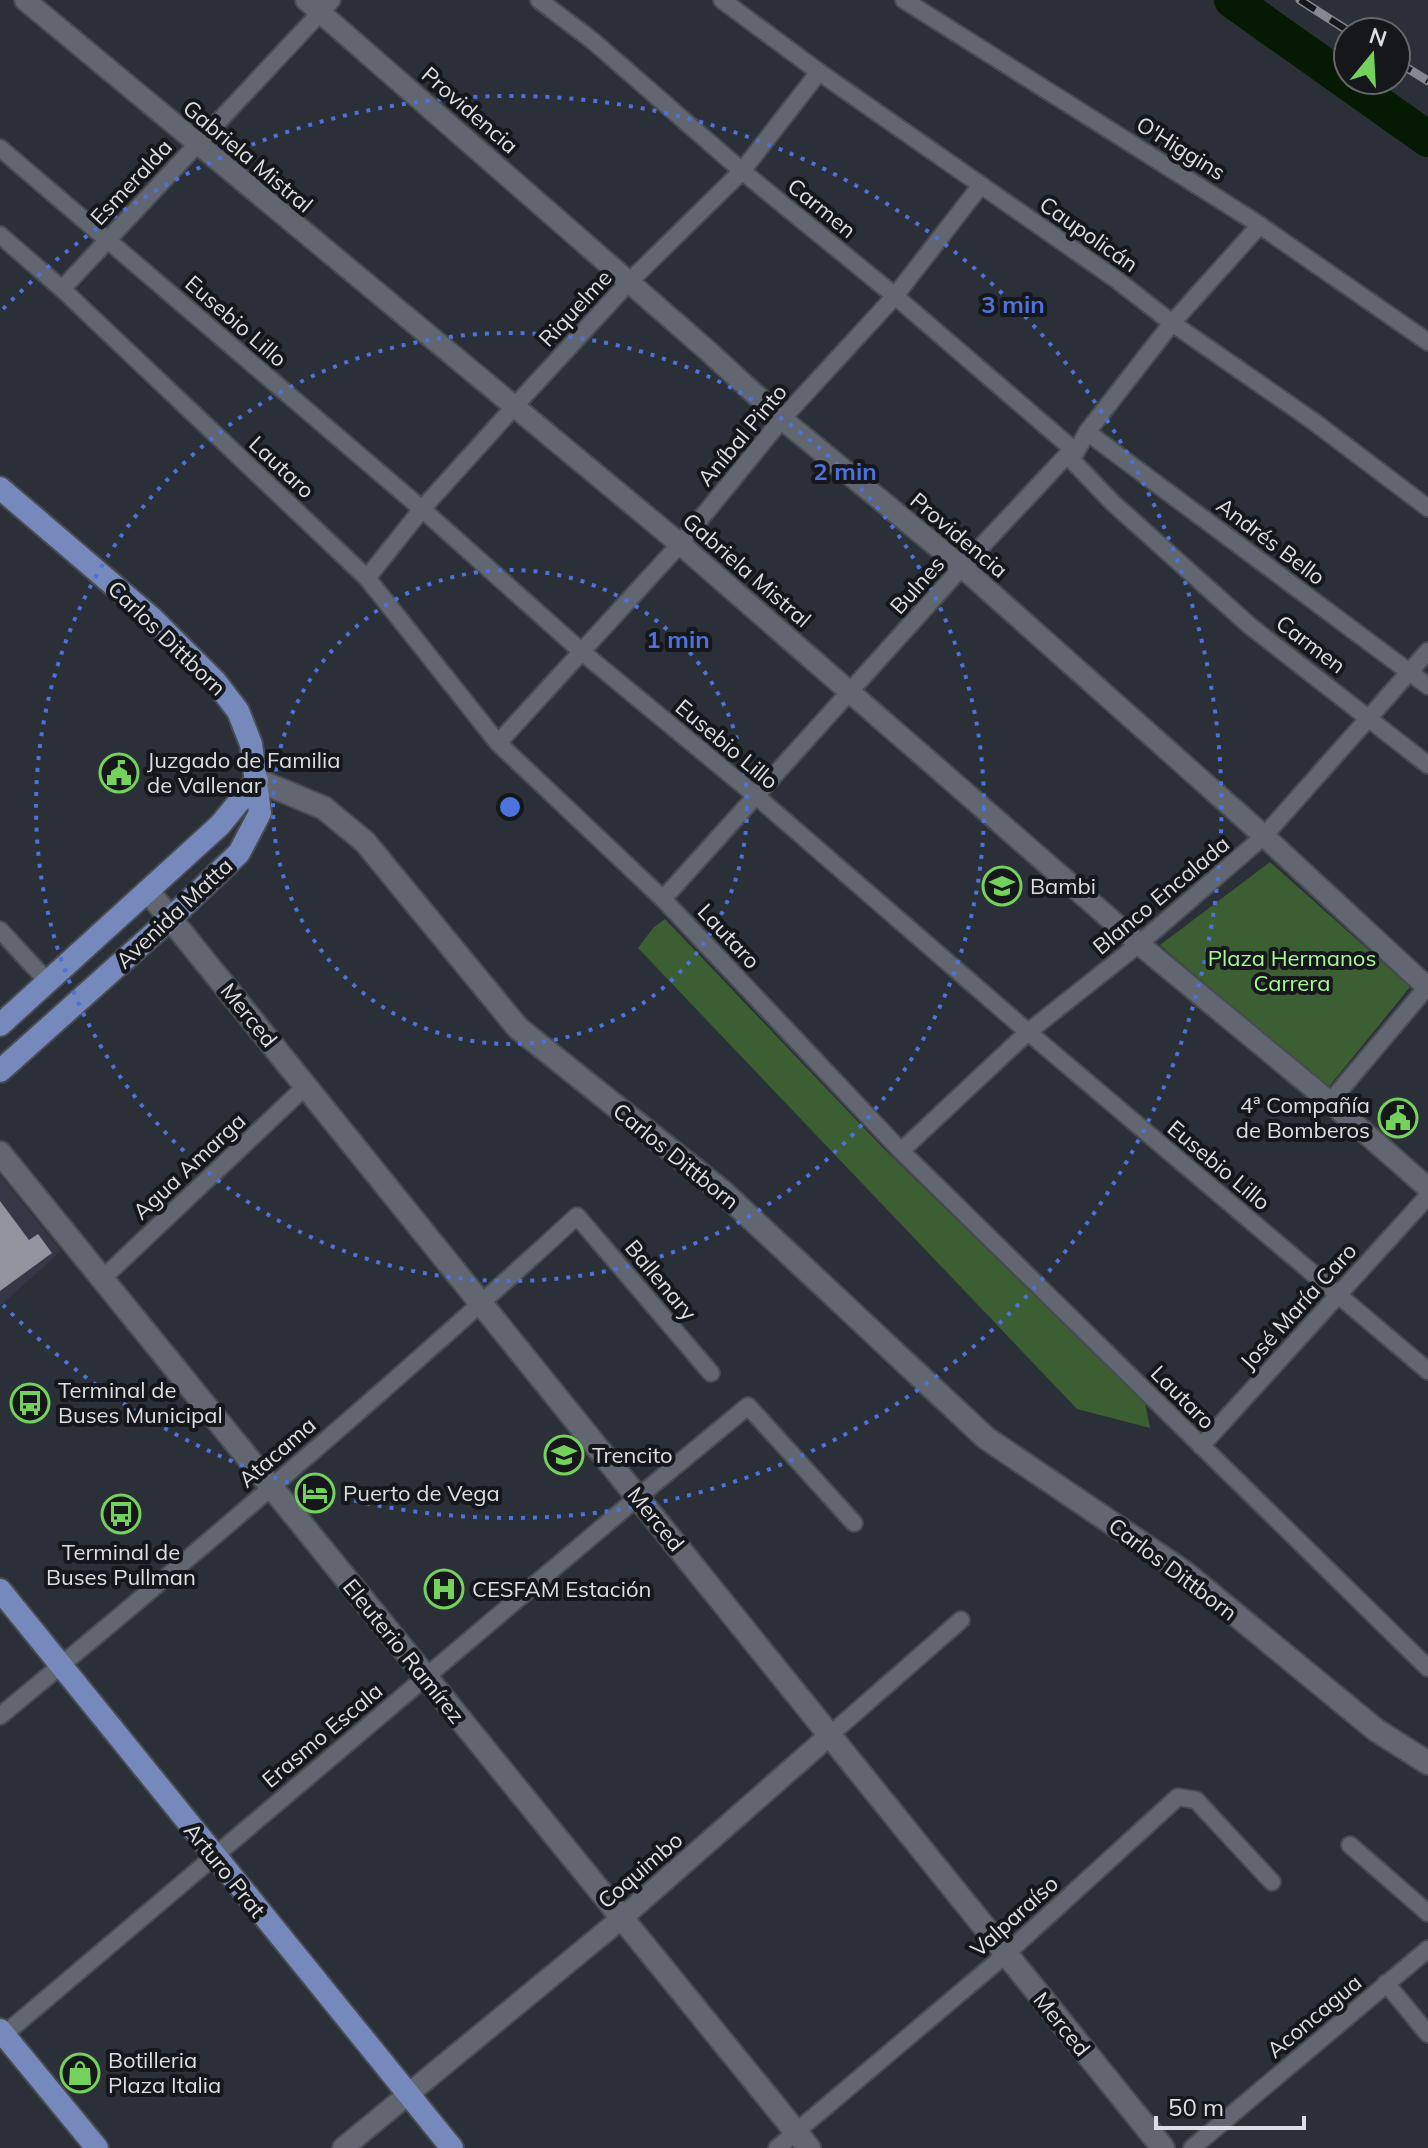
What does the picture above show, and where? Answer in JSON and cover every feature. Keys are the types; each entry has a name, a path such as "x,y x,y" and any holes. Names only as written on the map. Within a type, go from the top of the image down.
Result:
{"main road":[{"name":"Carlos Dittborn","path":"0,488 152,618 215,681 238,711 251,744 257,780 324,808 365,842 518,1028 723,1192 986,1438 1184,1572 1376,1730 1428,1763"},
{"name":"Avenida Matta","path":"0,1025 220,825 257,780"},
{"name":"Avenida Matta","path":"0,1071 239,853 260,813 257,780"},
{"name":"Merced","path":"148,891 1163,2148"},
{"name":"Eleuterio Ramírez","path":"0,1153 803,2140"},
{"name":"Arturo Prat","path":"0,1590 452,2148"},
{"path":"1,2034 97,2148"}],"street":[{"name":"Gabriela Mistral","path":"25,0 680,544 1139,944 1330,1102 1428,1188"},
{"name":"Carmen","path":"539,0 593,41 742,171 895,296 1072,454 1113,503 1250,626 1428,765"},
{"name":"Caupolicán","path":"722,0 1313,421 1428,508"},
{"name":"O'Higgins","path":"904,0 1260,225 1428,342"},
{"name":"Esmeralda","path":"62,289 320,4"},
{"name":"Providencia","path":"320,4 782,419 962,567 1264,836 1428,988"},
{"name":"Riquelme","path":"367,578 422,509 629,282 742,171 819,72"},
{"name":"Eusebio Lillo","path":"0,148 422,509 582,652 755,795 1028,1032 1428,1371"},
{"name":"Aníbal Pinto","path":"498,743 680,544 782,419 895,296 981,185"},
{"name":"Bulnes","path":"663,899 962,567 1072,454 1172,323 1260,225"},
{"name":"Lautaro","path":"0,235 62,289 367,578 498,743 663,899 901,1151 1428,1668"},
{"name":"Andrés Bello","path":"1087,432 1428,686"},
{"name":"Blanco Encalada","path":"901,1151 1028,1032 1139,944 1264,836 1428,651"},
{"path":"0,930 47,981"},
{"path":"1330,1102 1428,988"},
{"name":"Agua Amarga","path":"102,1279 307,1085"},
{"name":"José María Caro","path":"1201,1446 1428,1196"},
{"name":"Atacama","path":"0,1716 271,1487 577,1216"},
{"name":"Ballenary","path":"577,1216 711,1373"},
{"name":"Erasmo Escala","path":"1,2034 748,1406 854,1523"},
{"name":"Coquimbo","path":"343,2148 622,1918 961,1620"},
{"name":"Valparaíso","path":"777,2148 803,2140 1178,1797 1196,1800 1272,1882"},
{"path":"1350,1845 1428,1913"},
{"name":"Aconcagua","path":"1192,2148 1428,1949"},
{"path":"1386,1983 1428,2034"}],"shaded area":[{"path":"0,1175 61,1251 0,1306"}],"green space":[{"name":"Plaza Hermanos Carrera","path":"1270,862 1410,987 1327,1089 1160,945"},
{"path":"665,919 883,1148 1145,1403 1150,1428 1077,1409 638,948 653,928"}],"building":[{"path":"0,1201 29,1240 38,1234 52,1253 0,1291"}],"waterway":[{"path":"1232,0 1428,139"}],"railway":[{"path":"1300,0 1332,20"},
{"path":"1412,71 1428,81"}],"place":[{"name":"Juzgado de Familia de Vallenar","path":"119,773"},
{"name":"Bambi","path":"1002,886"},
{"name":"4ª Compañía de Bomberos","path":"1398,1118"},
{"name":"Terminal de Buses Municipal","path":"30,1403"},
{"name":"Trencito","path":"564,1455"},
{"name":"Puerto de Vega","path":"315,1493"},
{"name":"Terminal de Buses Pullman","path":"121,1514"},
{"name":"CESFAM Estación","path":"444,1589"},
{"name":"Botilleria Plaza Italia","path":"80,2073"}]}
